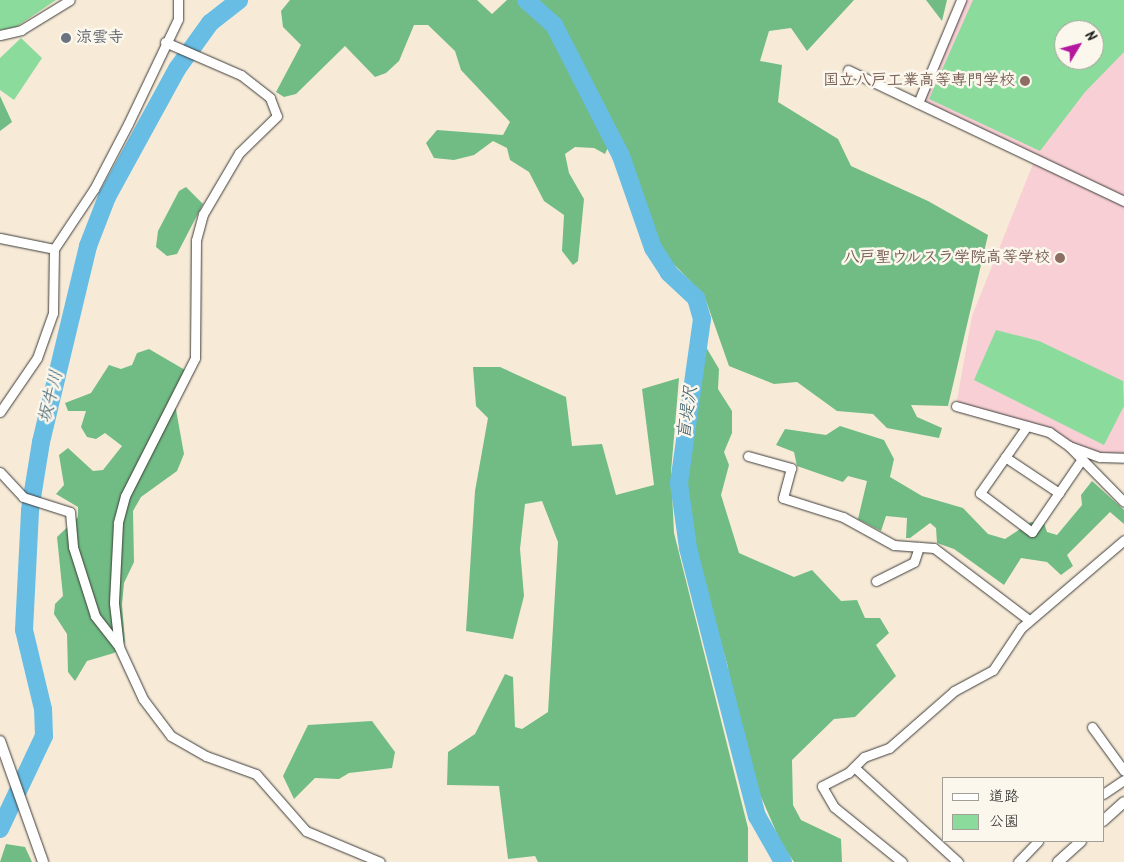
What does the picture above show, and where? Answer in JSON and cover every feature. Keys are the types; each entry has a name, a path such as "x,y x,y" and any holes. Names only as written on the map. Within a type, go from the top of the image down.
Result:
{"street":[{"path":"0,35 22,30 70,0"},
{"path":"0,412 37,358 53,314 54,248 94,189 165,42 178,20 178,0"},
{"path":"918,103 961,0"},
{"path":"119,648 114,602 118,522 125,496 195,358 196,240 203,214 239,153 276,116 270,98 241,75 165,42"},
{"path":"848,70 1124,201"},
{"path":"0,238 54,248"},
{"path":"956,406 1027,426 1069,446 1100,457 1124,458"},
{"path":"1027,426 980,494 1032,532 1080,462"},
{"path":"1069,446 1080,462 1124,502"},
{"path":"748,456 791,468 783,498 843,517 894,545 919,547 952,557 1029,620"},
{"path":"1005,457 1059,493"},
{"path":"0,472 23,496 70,512 73,547 96,616 119,648 143,700 171,736 206,756 256,774 306,831 380,862"},
{"path":"902,862 834,807 822,789 854,767 898,741 954,691 993,670 1029,620 1124,540"},
{"path":"876,581 914,562 919,547"},
{"path":"1092,727 1124,770"},
{"path":"0,741 43,862"},
{"path":"854,767 958,862"},
{"path":"1104,793 1124,780"},
{"path":"1104,820 1124,802"},
{"path":"1018,862 1037,842"},
{"path":"1058,862 1080,842"}],"shaded area":[{"path":"961,0 1124,0 1124,458 1100,457 1049,432 956,406 972,316 1035,159 918,103"}],"green space":[{"path":"0,0 56,0 16,27 0,30"},
{"path":"290,0 477,0 492,14 507,0 518,0 543,22 609,145 605,154 594,148 575,147 565,154 569,173 584,199 578,261 573,265 562,251 564,215 544,201 529,172 510,160 507,148 493,141 474,155 454,160 434,158 426,143 437,130 503,135 510,122 461,70 455,51 428,25 414,25 399,61 386,73 375,77 345,46 296,94 284,97 276,92 301,45 283,27 281,11"},
{"path":"533,0 854,0 807,51 791,28 769,31 760,61 782,65 778,102 838,139 851,166 928,201 988,235 948,406 911,405 917,417 942,428 939,438 887,428 873,414 837,411 797,382 774,384 729,366 704,295 659,249 624,145 562,34"},
{"path":"926,0 947,0 942,21"},
{"name":"国立八戸工業高等専門学校","path":"973,0 1124,0 1124,52 1085,92 1040,151 929,99"},
{"path":"21,38 42,58 14,100 0,90 0,58"},
{"path":"0,96 12,122 0,131"},
{"path":"186,187 203,204 177,254 167,256 156,247 158,231 179,191"},
{"path":"996,330 1039,341 1123,381 1124,406 1104,445 974,380"},
{"path":"706,347 719,369 718,389 732,411 732,433 724,452 729,465 721,495 739,553 794,577 812,570 841,601 857,600 865,618 880,618 889,633 876,645 896,676 855,717 834,719 792,760 793,805 801,820 841,839 842,862 794,862 781,843 752,776 727,683 728,667 695,552 685,481 702,349"},
{"path":"149,349 185,370 173,393 184,454 177,471 141,497 133,511 134,562 124,583 122,605 125,642 114,653 87,661 75,681 68,672 67,634 54,614 55,604 63,596 57,537 78,517 78,507 56,494 64,485 59,455 68,448 93,471 103,470 122,446 105,433 96,439 87,437 81,427 86,411 68,411 65,403 91,393 109,365 121,369 132,365 137,353"},
{"path":"473,367 500,367 566,397 572,446 602,444 616,495 654,485 642,389 679,378 671,472 674,533 748,828 748,862 538,862 535,856 508,859 499,786 447,785 448,752 475,734 505,674 513,677 515,727 522,729 548,712 558,542 542,501 525,504 520,549 524,596 513,639 466,631 475,491 488,418 476,406"},
{"path":"840,426 884,440 894,459 890,477 922,496 963,508 988,534 1005,539 1031,522 1044,523 1047,532 1057,535 1082,505 1081,495 1092,481 1124,510 1124,524 1110,512 1067,555 1073,566 1061,575 1047,562 1021,558 1004,585 954,549 937,543 936,528 930,523 910,538 906,538 907,518 886,516 881,531 858,519 867,481 848,476 843,482 797,466 794,452 776,445 785,429 826,435"},
{"path":"372,721 395,752 392,768 349,773 339,779 315,778 294,799 283,776 308,725"},
{"path":"6,844 25,847 32,862 0,862"}],"waterway":[{"name":"坂牛川","path":"0,829 44,736 43,709 24,630 30,510 41,442 88,246 107,197 177,69 210,23 239,0"},
{"name":"盲堤沢","path":"526,0 554,25 621,156 653,248 669,273 696,298 702,319 679,483 688,548 757,816 783,862"}],"place":[{"name":"涼雲寺","path":"66,38"},
{"name":"国立八戸工業高等専門学校","path":"1025,81"},
{"name":"八戸聖ウルスラ学院高等学校","path":"1060,258"}]}
